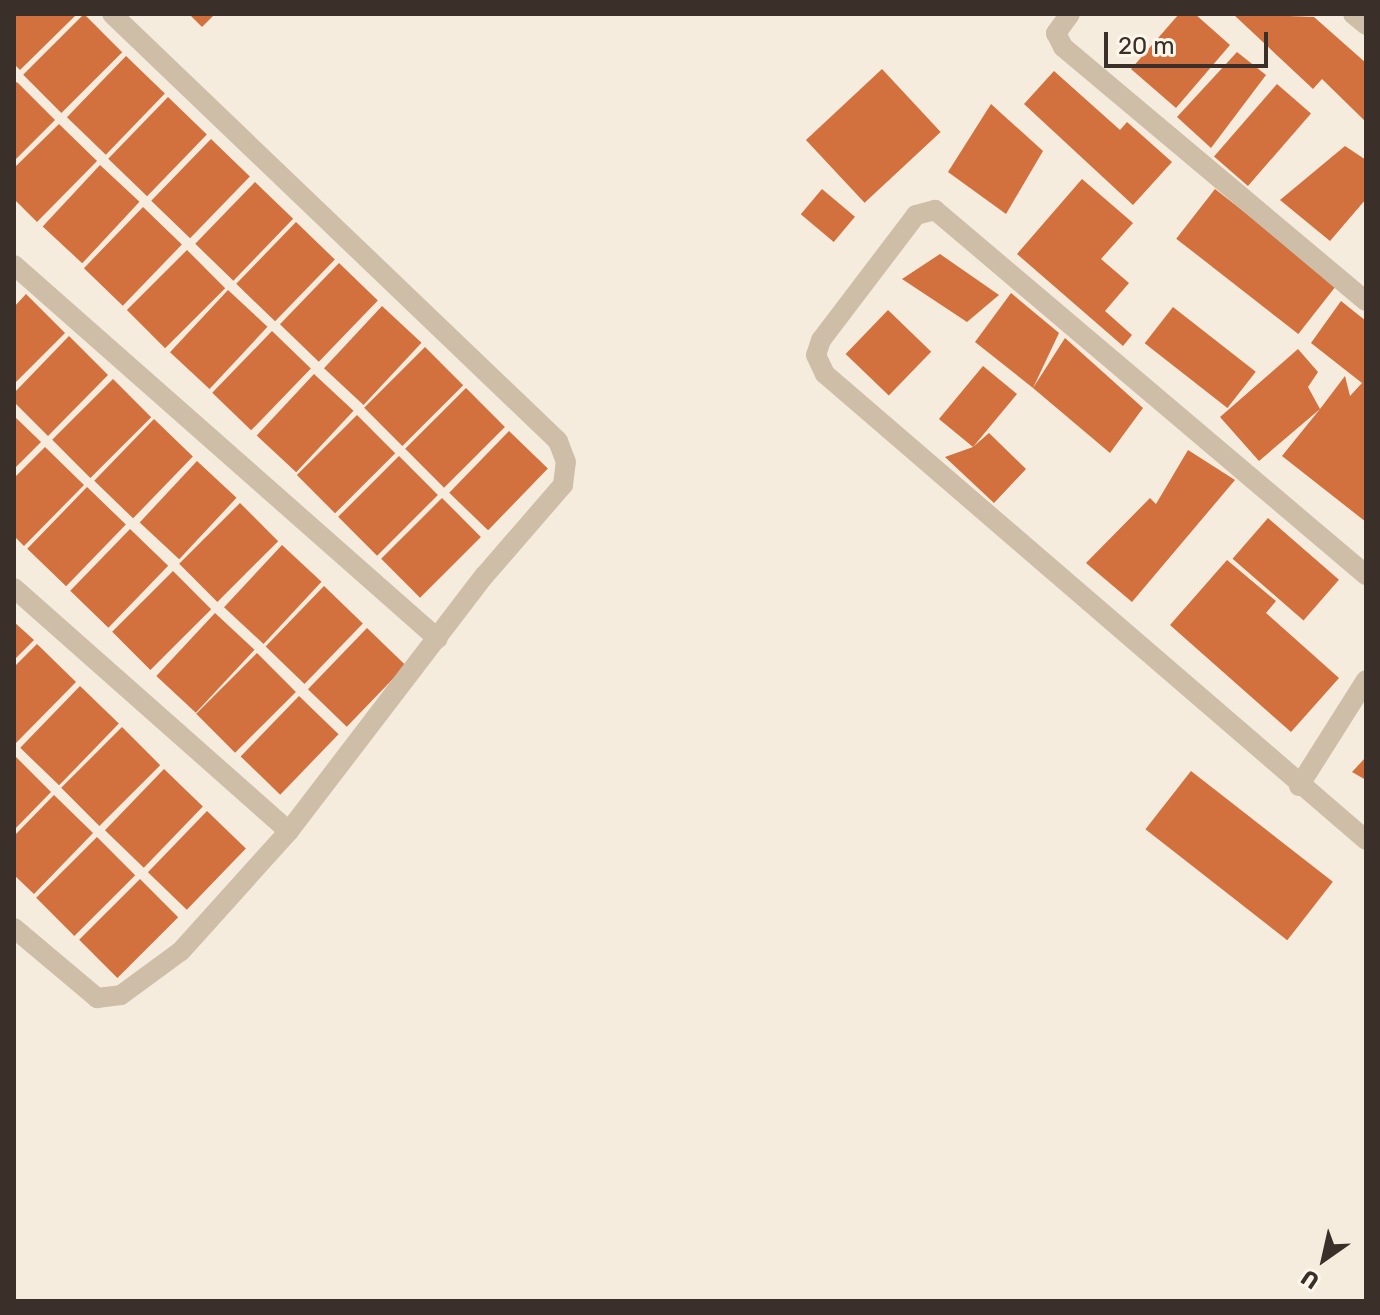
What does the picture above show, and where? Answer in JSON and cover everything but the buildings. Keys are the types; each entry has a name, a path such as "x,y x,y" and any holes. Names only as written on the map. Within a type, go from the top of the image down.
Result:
{"street":[{"path":"14,928 79,987 97,998 121,995 181,951 289,831 563,485 566,462 558,441 112,14"},
{"path":"1070,14 1056,33 1063,47 1366,301"},
{"path":"1353,14 1366,25"},
{"path":"1366,575 935,210 916,215 821,340 816,355 825,374 1299,786 1366,840"},
{"path":"14,265 438,639"},
{"path":"14,588 289,831"},
{"path":"1299,786 1366,680"}]}
